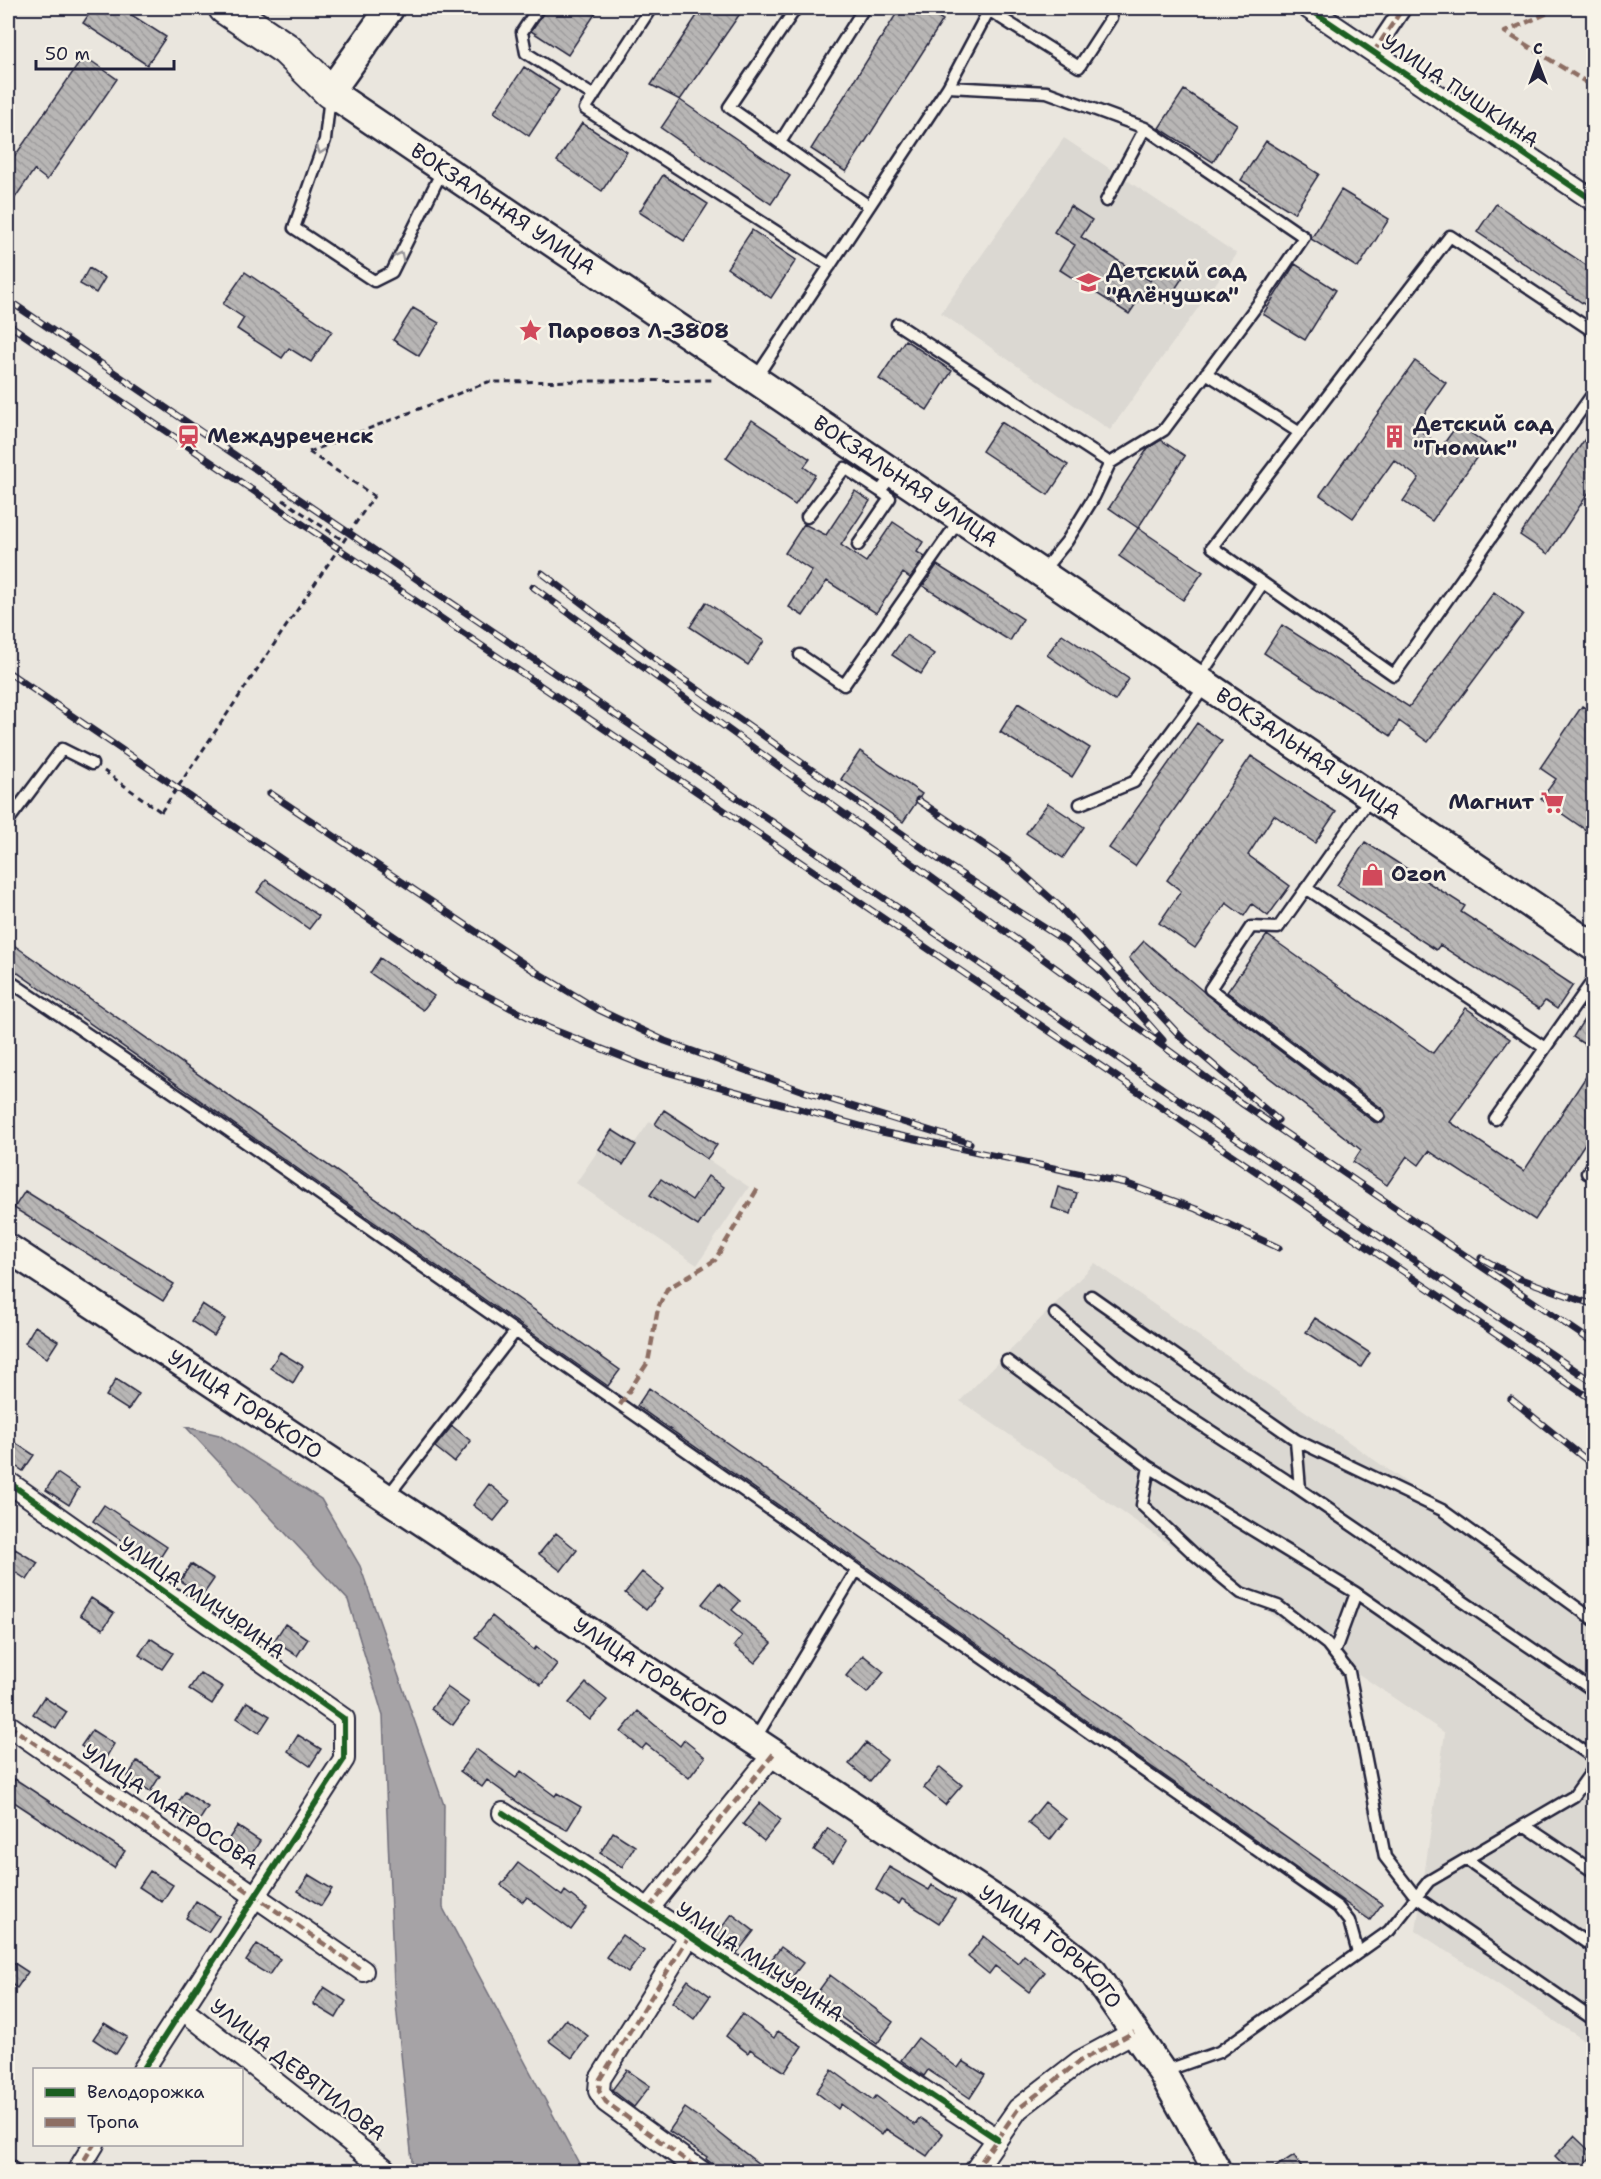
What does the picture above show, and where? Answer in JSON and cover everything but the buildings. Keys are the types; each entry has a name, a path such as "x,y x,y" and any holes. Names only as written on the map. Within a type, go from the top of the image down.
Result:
{"main road":[{"name":"ВОКЗАЛЬНАЯ УЛИЦА","path":"225,8 286,49 330,92 754,380 886,482 960,518 1593,947"},
{"path":"330,92 390,8"},
{"name":"УЛИЦА ГОРЬКОГО","path":"8,1248 1035,1926 1093,1972 1162,2072 1218,2172"}],"street":[{"name":"УЛИЦА ПУШКИНА","path":"1308,8 1593,201"},
{"path":"1373,53 1403,8"},
{"name":"УЛИЦА МИЧУРИНА","path":"8,1482 344,1719 344,1759 256,1894"},
{"name":"УЛИЦА МАТРОСОВА","path":"8,1725 256,1894 363,1971"},
{"path":"649,1908 765,1746"},
{"name":"УЛИЦА МИЧУРИНА","path":"503,1813 997,2139"},
{"path":"144,2068 256,1894"},
{"path":"690,1935 600,2079 599,2091 606,2102 702,2172"},
{"name":"УЛИЦА ДЕВЯТИЛОВА","path":"182,2009 384,2168"},
{"path":"974,2172 1018,2109 1080,2061 1134,2032"},
{"path":"77,2172 93,2146"}],"lane":[{"path":"538,8 522,32 526,53 594,96"},
{"path":"651,8 585,110 830,266"},
{"path":"796,8 729,107 781,141 870,206"},
{"path":"781,141 864,8"},
{"path":"754,380 948,87 990,9 1079,67 1111,18"},
{"path":"948,87 1047,92 1145,128 1304,237 1164,430 1110,463 1094,497 1067,541 1041,573"},
{"path":"330,92 325,140 294,228 374,281 392,272 443,169"},
{"path":"1106,201 1145,128"},
{"path":"1593,332 1450,236 1212,547 1394,675 1593,392"},
{"path":"897,324 1110,463"},
{"path":"1206,373 1300,433"},
{"path":"807,517 845,468 886,482 890,498 858,545"},
{"path":"800,655 844,685 960,518"},
{"path":"1080,804 1134,782 1202,682 1263,583"},
{"path":"8,821 62,749 92,764"},
{"path":"1372,797 1278,928 1251,927 1210,989 1378,1116"},
{"path":"1306,888 1545,1048"},
{"path":"1495,1119 1593,979"},
{"path":"8,980 214,1120 1338,1907 1349,1921 1358,1953"},
{"path":"1091,1296 1296,1440 1442,1510 1593,1620"},
{"path":"1055,1314 1134,1381 1300,1490 1593,1691"},
{"path":"387,1497 515,1332"},
{"path":"1007,1360 1149,1467 1356,1593 1593,1758"},
{"path":"1296,1440 1300,1490"},
{"path":"1149,1467 1142,1504 1195,1555 1241,1593 1278,1606 1328,1644 1349,1672 1385,1857 1416,1897 1593,2020"},
{"path":"765,1746 856,1570"},
{"path":"1334,1653 1356,1593"},
{"path":"1162,2072 1219,2052 1389,1931 1429,1881 1574,1796 1593,1768"},
{"path":"1524,1824 1593,1872"},
{"path":"1466,1859 1593,1948"}],"path":[{"path":"92,764 162,812 374,496 309,452 488,382 754,380"},
{"path":"283,500 344,541"}],"shaded area":[{"name":"Детский сад \"Алёнушка\"","path":"1064,138 1237,254 1110,430 941,313"},
{"path":"650,1121 749,1187 697,1265 576,1183 612,1130 634,1144"},
{"path":"1095,1263 1593,1614 1593,2046 1416,1931 1445,1733 960,1401"},
{"path":"186,1427 219,1435 321,1499 360,1566 444,1805 443,1908 583,2171 413,2171 394,1985 383,1716 348,1600"}],"railway":[{"path":"8,300 1594,1383"},
{"path":"8,324 1594,1401"},
{"path":"542,573 666,667 941,861 1068,943 1101,971 1163,1040"},
{"path":"533,587 1241,1103 1594,1343"},
{"path":"8,672 461,982 549,1028 648,1067 882,1132 1125,1183 1196,1209 1279,1248"},
{"path":"270,793 533,970 599,1010 665,1041 803,1091 970,1143"},
{"path":"918,800 1011,863 1057,904 1182,1038 1278,1120"},
{"path":"1481,1258 1518,1278 1594,1305"},
{"path":"1511,1399 1594,1466"}],"marked path":[{"path":"1373,53 1403,8"},
{"path":"1559,8 1505,32 1594,87"},
{"path":"620,1405 648,1362 658,1308 667,1289 715,1260 758,1188"},
{"path":"8,1725 363,1971"},
{"path":"649,1908 775,1752"},
{"path":"690,1935 600,2079 599,2091 606,2102 702,2172"},
{"path":"974,2172 1018,2109 1080,2061 1134,2032"},
{"path":"77,2172 93,2146"}],"cycle path":[{"path":"1308,8 1594,201"},
{"path":"8,1482 344,1719 344,1759 144,2068"},
{"path":"503,1813 997,2139"}],"place":[{"name":"Детский сад \"Алёнушка\"","path":"1088,283"},
{"name":"Паровоз Л-3808","path":"530,331"},
{"name":"Междуреченск","path":"189,436"},
{"name":"Детский сад \"Гномик\"","path":"1395,436"},
{"name":"Магнит","path":"1552,802"},
{"name":"Ozon","path":"1373,874"}]}
